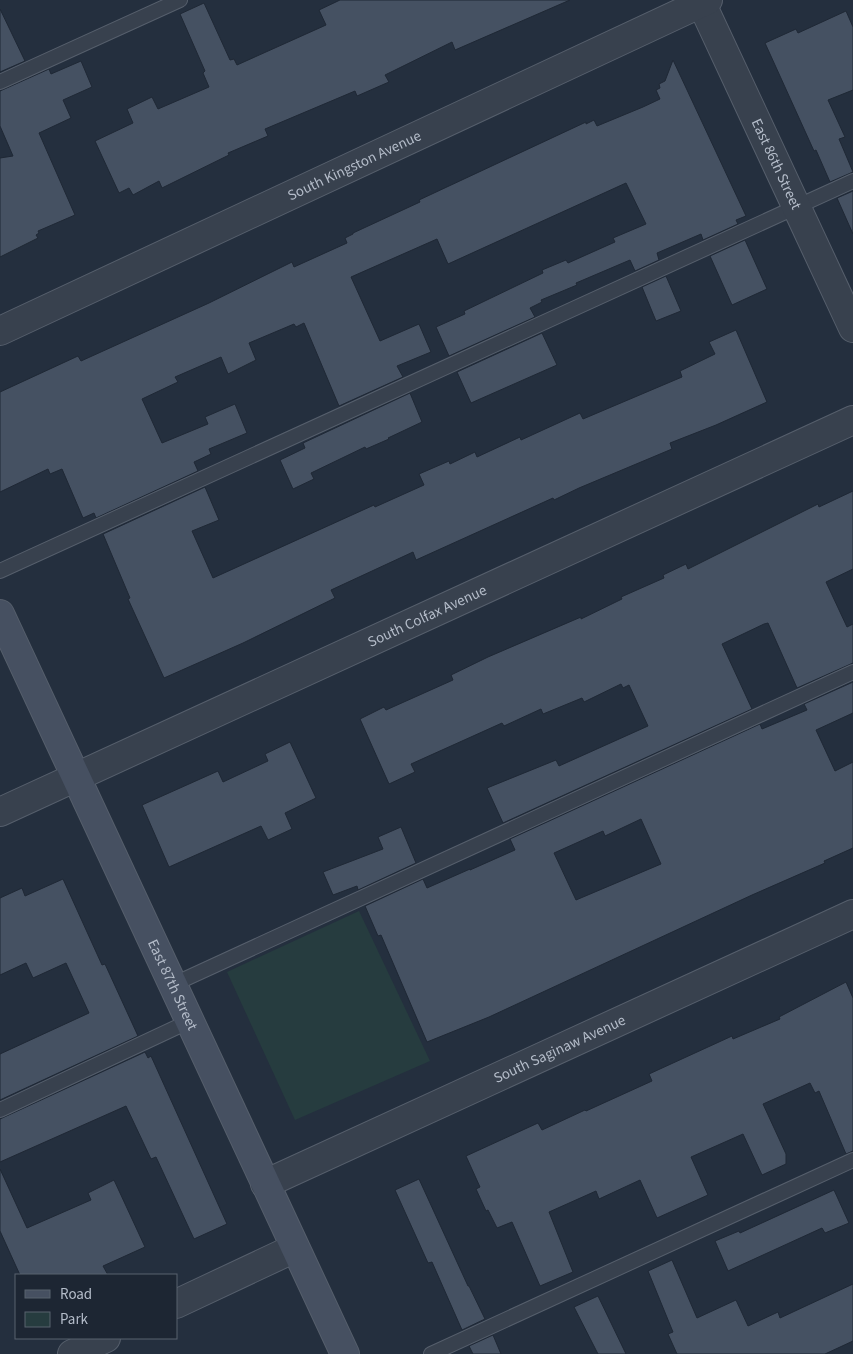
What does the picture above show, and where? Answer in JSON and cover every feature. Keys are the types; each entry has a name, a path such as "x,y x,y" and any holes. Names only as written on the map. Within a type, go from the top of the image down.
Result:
{"main road":[{"name":"East 87th Street","path":"0,614 345,1354"}],"street":[{"name":"East 86th Street","path":"703,1 853,328"},
{"name":"South Kingston Avenue","path":"0,331 703,1"},
{"name":"South Colfax Avenue","path":"0,812 853,420"},
{"name":"South Saginaw Avenue","path":"265,1184 853,914"},
{"path":"178,1303 296,1248"},
{"path":"72,1354 104,1339"}],"lane":[{"path":"0,82 180,0"},
{"path":"0,571 853,181"},
{"path":"172,985 853,672"},
{"path":"0,1110 190,1021"},
{"path":"431,1354 853,1160"}],"green space":[{"path":"359,911 430,1061 295,1120 227,972"}],"building":[{"path":"340,0 570,0 455,50 452,42 385,75 389,82 357,96 355,91 265,129 268,136 228,153 229,155 162,188 159,181 133,195 129,188 119,193 95,141 133,123 127,109 152,97 158,109 209,87 203,73 205,71 180,14 204,3 230,60 234,59 237,65 326,25 319,10"},
{"path":"0,9 25,61 0,72"},
{"path":"846,11 853,27 853,90 828,100 845,137 839,139 853,172 830,182 765,43 796,29 798,33"},
{"path":"673,60 746,216 736,220 738,224 703,240 701,234 657,253 659,260 635,271 630,260 576,283 577,285 541,300 542,302 530,308 535,317 449,356 436,327 465,314 464,311 543,273 542,270 566,260 568,263 615,242 613,238 646,224 626,183 448,264 437,239 351,277 380,341 419,324 431,352 397,366 403,377 339,406 304,323 296,327 294,324 249,343 256,360 228,374 221,357 175,377 178,382 142,399 162,443 208,424 205,417 235,404 247,433 209,449 211,454 194,462 198,471 96,518 94,513 83,518 62,469 50,474 48,469 0,492 0,392 78,356 81,361 209,303 292,262 294,267 347,243 345,238 353,233 586,122 586,124 594,120 597,126 660,99 656,90 660,88 659,84 665,81"},
{"path":"81,61 92,87 63,100 71,118 39,133 75,215 38,231 39,233 36,235 38,238 0,257 0,158 13,156 0,126 0,91 49,69 51,74"},
{"path":"853,191 853,234 837,198"},
{"path":"745,240 767,289 732,305 710,256"},
{"path":"666,276 681,311 656,321 642,287"},
{"path":"736,330 767,402 670,443 672,449 554,500 553,498 416,560 413,552 331,590 335,598 243,643 164,678 128,599 130,598 103,534 205,487 219,520 192,531 213,578 374,505 375,507 424,485 419,474 449,461 450,464 475,452 477,457 520,437 521,440 580,413 583,419 682,377 680,371 715,354 709,342"},
{"path":"542,333 557,365 471,403 457,372"},
{"path":"410,393 422,422 389,439 366,449 365,447 311,473 314,479 293,489 280,460 305,448 303,443"},
{"path":"853,491 853,569 826,582 847,627 853,624 853,663 797,688 768,623 764,624 722,644 752,709 503,823 487,788 556,760 559,766 648,726 629,685 623,688 621,684 584,702 582,698 543,714 541,709 504,726 502,723 411,764 415,772 389,784 360,719 384,707 386,710 453,680 451,675 581,617 581,619 622,599 621,597 664,578 663,575 686,564 688,569 818,504 819,507"},
{"path":"853,682 853,713 816,730 835,771 853,762 853,848 824,861 825,863 489,1017 427,1042 381,935 378,936 365,906 423,879 427,888 515,850 510,839 760,724 762,729 807,710 804,704","holes":["641,819 661,864 576,900 554,853 603,831 605,836"]},
{"path":"290,742 316,798 285,813 292,829 268,840 261,826 169,867 142,805 218,771 223,782 268,761 265,754"},
{"path":"401,827 416,863 358,890 357,886 333,895 323,872 383,849 378,837"},
{"path":"63,879 102,965 105,964 138,1036 0,1100 0,1054 89,1013 66,963 33,978 26,963 0,975 0,898 22,888 25,896"},
{"path":"846,982 853,998 853,1151 846,1154 819,1091 815,1093 810,1083 763,1104 786,1154 786,1164 762,1175 743,1134 691,1157 708,1195 657,1218 640,1180 599,1199 596,1191 549,1212 573,1272 540,1286 512,1222 497,1228 488,1210 486,1211 476,1189 480,1187 466,1156 538,1123 542,1130 652,1081 649,1074 732,1036 733,1039 780,1019 779,1017"},
{"path":"145,1052 148,1058 151,1056 227,1224 194,1239 156,1157 151,1159 126,1106 0,1162 0,1119"},
{"path":"0,1169 27,1228 91,1200 88,1193 114,1180 145,1247 103,1266 107,1274 20,1274 0,1231"},
{"path":"419,1179 485,1319 462,1330 432,1262 428,1263 395,1190"},
{"path":"834,1190 849,1223 825,1233 822,1228 728,1271 715,1241 739,1231 740,1233"},
{"path":"672,1260 697,1318 736,1300 748,1326 778,1312 780,1318 853,1284 853,1341 825,1354 677,1354 668,1334 673,1332 648,1271"},
{"path":"598,1296 626,1354 598,1354 574,1307"},
{"path":"493,1335 501,1354 473,1354 469,1346"}]}
